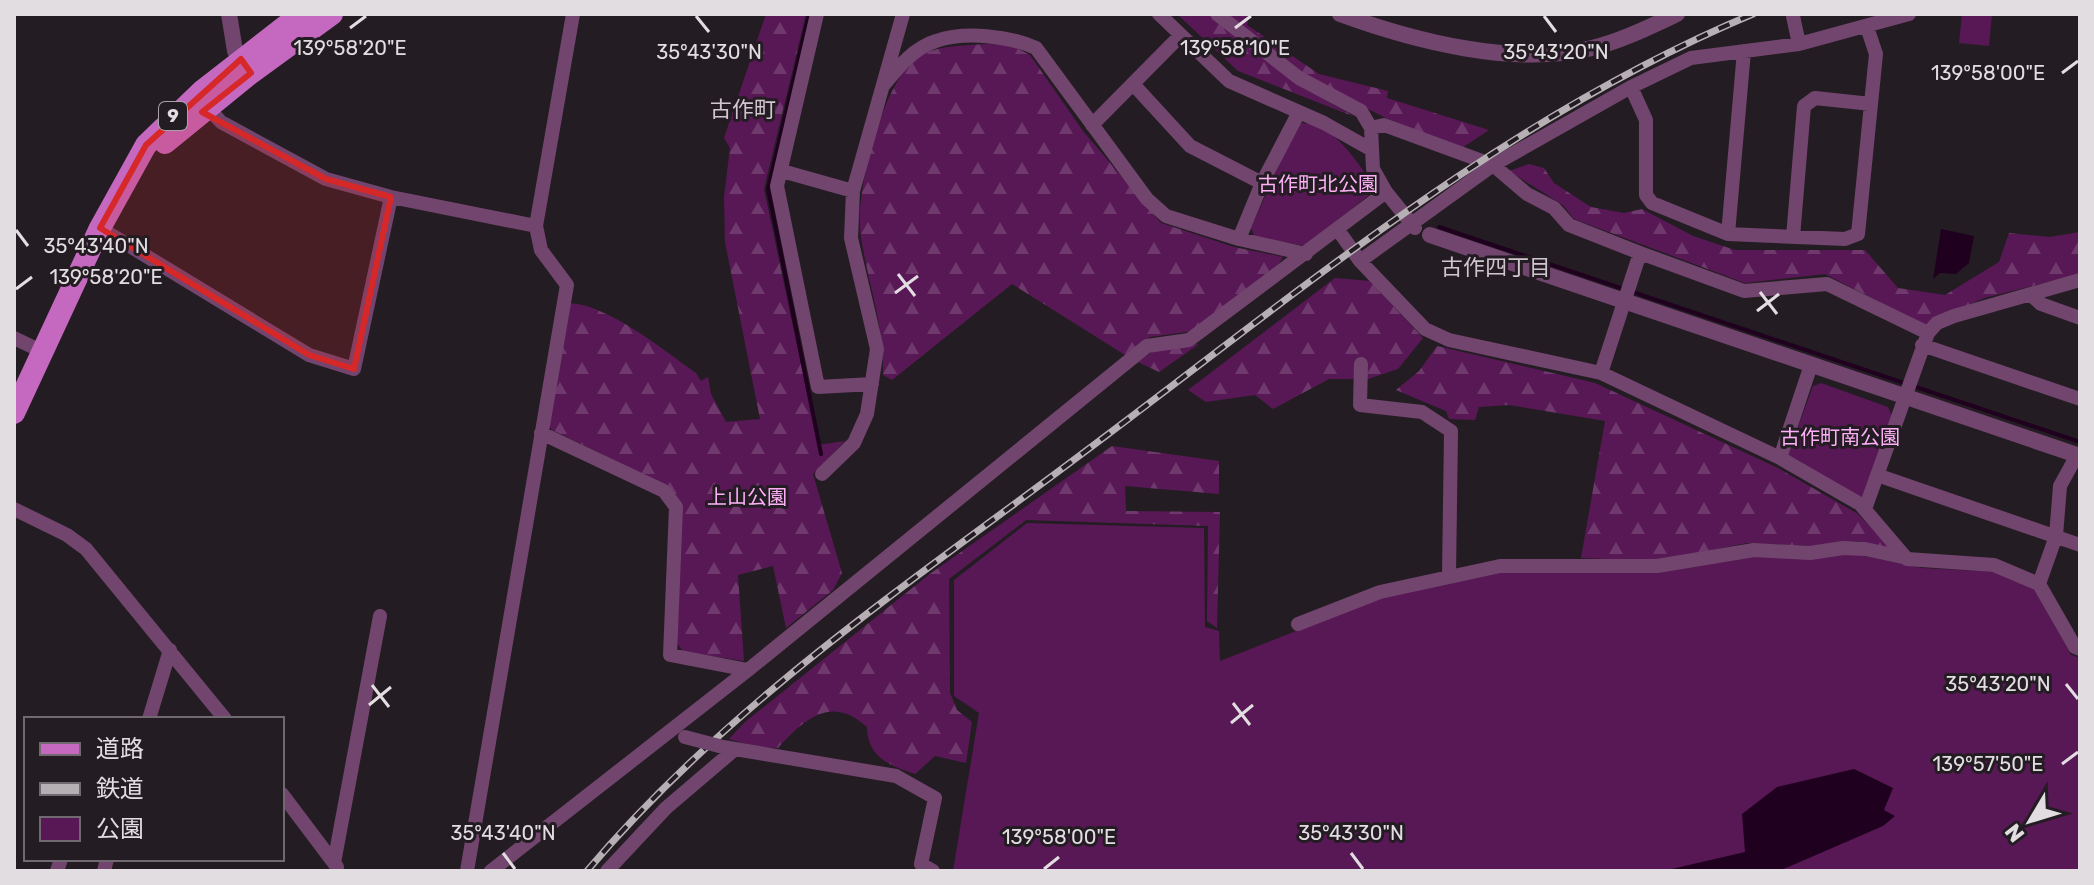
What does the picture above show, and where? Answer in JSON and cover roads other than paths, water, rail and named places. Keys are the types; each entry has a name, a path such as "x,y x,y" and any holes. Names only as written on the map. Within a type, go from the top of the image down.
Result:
{"main road":[{"name":"9","path":"122,187 147,160 208,108 246,66 301,14"},
{"name":"9","path":"14,413 100,228 159,129 246,66 332,14"}],"street":[{"path":"229,14 231,38 246,66"},
{"path":"467,871 567,285 541,250 536,226 573,14"},
{"path":"817,14 777,186 818,387 872,384"},
{"path":"822,474 854,443 867,414 877,349 851,238 853,191 903,14"},
{"path":"1159,14 1229,81 1299,112 1372,150"},
{"path":"1217,14 1299,78 1361,111 1371,128 1373,169 1411,225 1430,235 2079,456 2060,486 2056,536 2039,584"},
{"path":"1340,14 1475,51 1537,55 1607,44 1677,14"},
{"path":"1360,261 1493,165 1631,87 1691,58 1799,44 1909,14"},
{"path":"1793,16 1799,44"},
{"path":"1631,87 1646,120 1646,195 1652,203 1728,234 1845,239 1858,234 1876,54 1867,27"},
{"path":"1092,125 1181,35"},
{"path":"883,86 907,58 936,41 988,36 1014,39 1036,48 1147,199 1166,216 1239,239 1306,254"},
{"path":"1728,234 1744,51"},
{"path":"1133,84 1190,146 1262,183"},
{"path":"1793,237 1804,106 1815,98 1871,104"},
{"path":"208,108 221,122 326,179 391,197 536,226"},
{"path":"1239,239 1262,183 1299,112"},
{"path":"1371,128 1384,125 1493,165 1527,194 1554,208 1569,225 1640,253 1744,291 1827,284 1925,339 2080,399"},
{"path":"782,171 853,191"},
{"path":"491,871 748,670 1147,346 1189,340 1386,192"},
{"path":"100,228 309,355 354,369 391,197"},
{"path":"1338,230 1360,261 1425,329 1442,337 1601,373 1780,458 1865,509 1907,559"},
{"path":"1601,373 1640,253"},
{"path":"1865,509 1925,339 1937,323 2080,280"},
{"path":"2031,295 2041,304 2080,318"},
{"path":"14,338 41,351"},
{"path":"1361,364 1360,405 1422,412 1451,431 1449,575"},
{"path":"1780,458 1811,365"},
{"path":"541,433 604,460 664,491 671,499 676,507 670,655 748,670"},
{"path":"1877,475 2080,545"},
{"path":"14,509 67,535 86,549 221,717"},
{"path":"1298,624 1380,592 1500,566 1657,566 1754,550 1810,553 1865,549 1907,559 1994,565 2039,584 2075,647 2080,649"},
{"path":"336,867 380,616"},
{"path":"150,717 170,650"},
{"path":"668,733 728,748 896,776 935,798 921,864 933,871"},
{"path":"607,871 728,748"},
{"path":"284,797 336,867"}],"waterway":[{"path":"809,14 768,189 821,454"},
{"path":"1439,227 2080,442"}],"railway":[{"path":"587,871 642,810 700,754 823,648 1323,271 1489,156 1574,104 1662,56 1753,14"}],"district":[{"name":"古作町","path":"743,109"},
{"name":"古作四丁目","path":"1496,267"}],"park label":[{"name":"古作町北公園","path":"1318,184"},
{"name":"古作町南公園","path":"1840,437"},
{"name":"上山公園","path":"747,497"}]}
